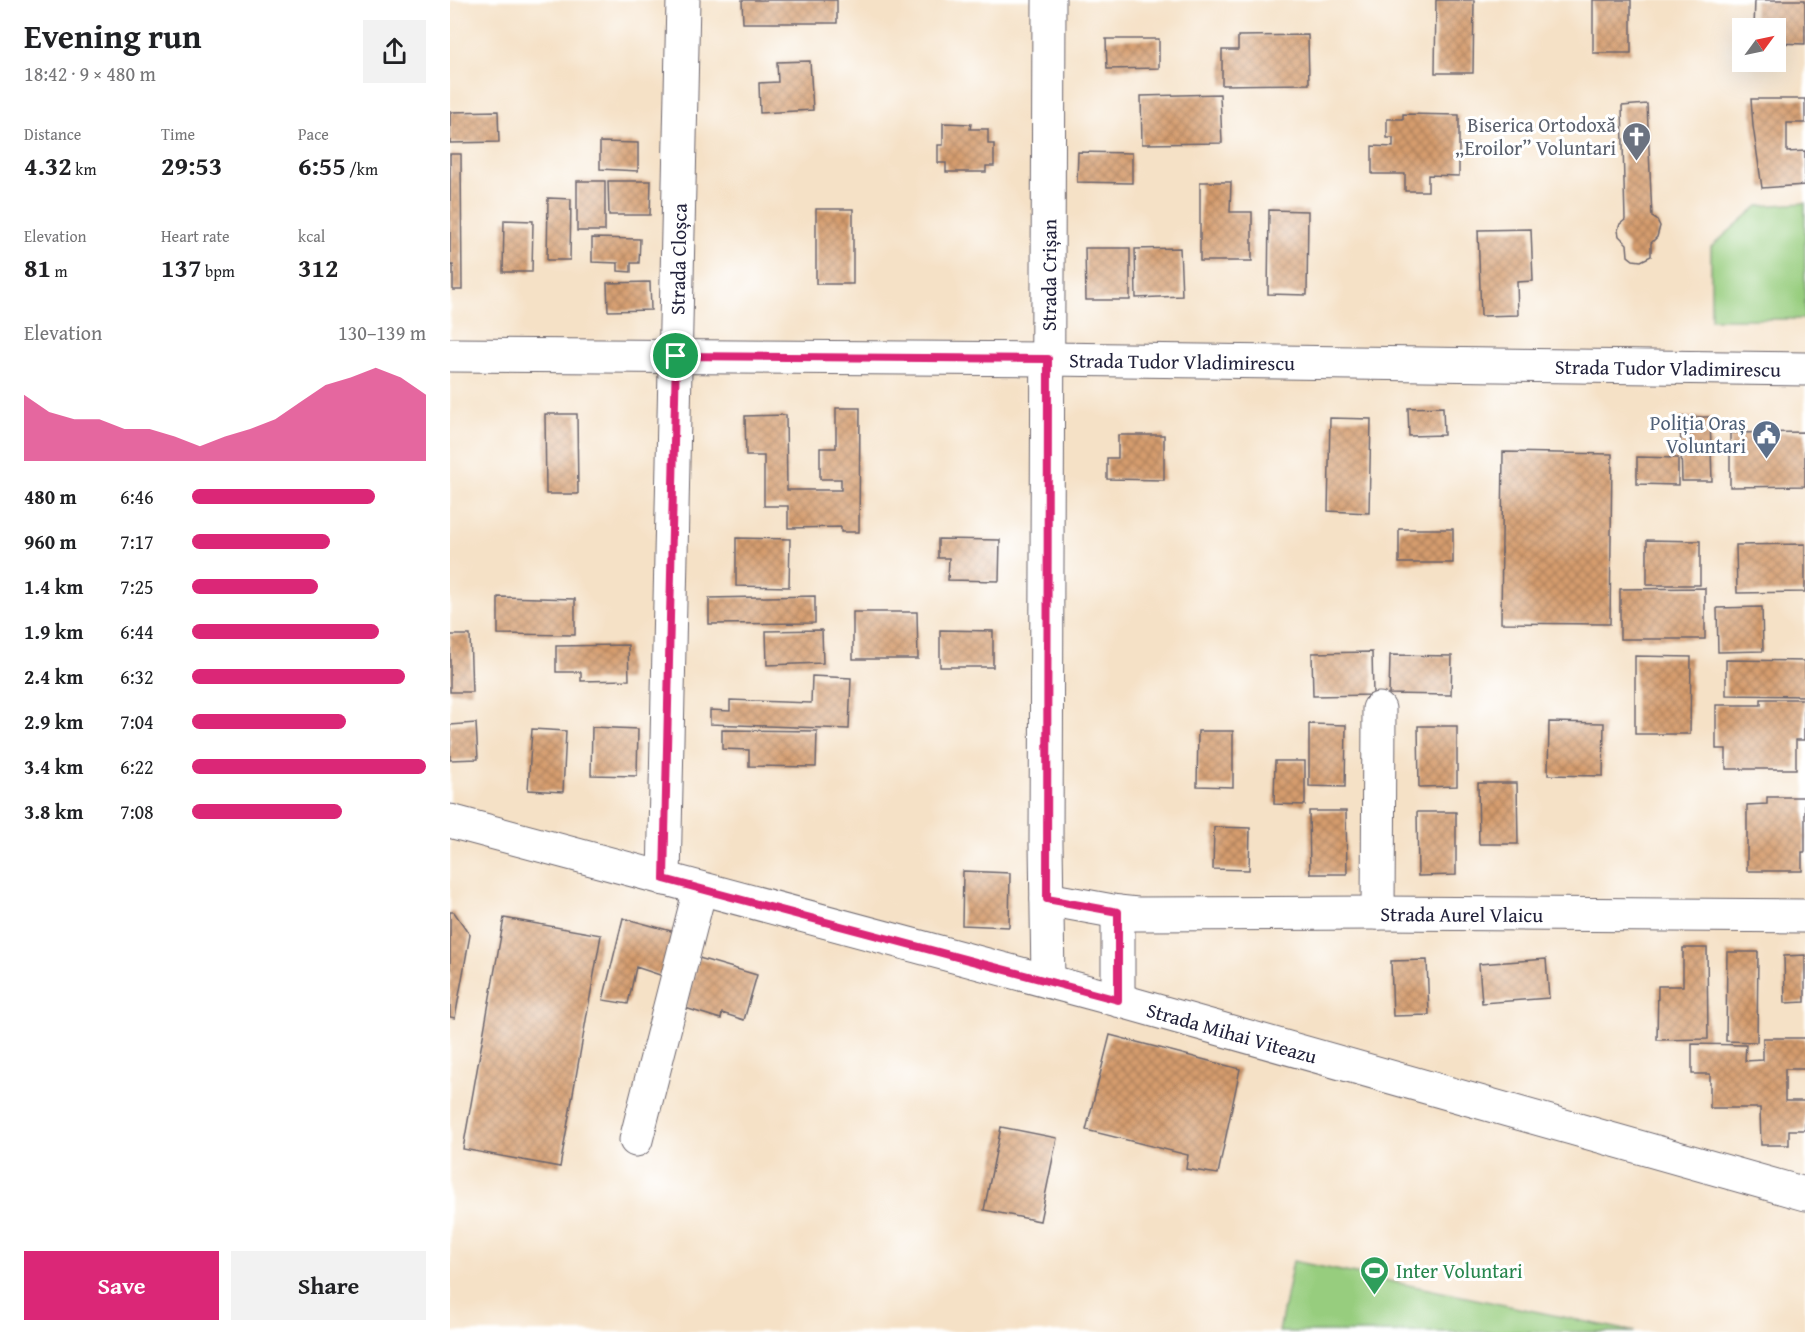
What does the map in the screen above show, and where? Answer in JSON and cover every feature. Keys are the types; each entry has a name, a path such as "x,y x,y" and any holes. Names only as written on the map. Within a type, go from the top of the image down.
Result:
{"street":[{"name":"Strada Cloșca","path":"664,879 684,0"},
{"name":"Strada Crișan","path":"1048,981 1049,0"},
{"name":"Strada Tudor Vladimirescu","path":"450,354 1805,369"},
{"path":"1378,913 1379,710"},
{"name":"Strada Mihai Viteazu","path":"450,821 1118,1000 1805,1194"},
{"path":"636,1140 700,889"},
{"name":"Strada Aurel Vlaicu","path":"1047,899 1137,914 1805,916"},
{"path":"1118,912 1118,1000"}],"green space":[{"path":"1805,203 1805,319 1711,319 1711,247 1758,206"},
{"name":"Inter Voluntari","path":"1293,1261 1635,1332 1279,1332"}],"building":[{"path":"742,0 837,0 837,23 743,23"},
{"path":"1436,0 1474,0 1473,73 1435,73"},
{"path":"1593,0 1631,0 1631,53 1593,53"},
{"path":"1755,0 1805,0 1805,44 1786,43 1786,18 1754,18"},
{"path":"1308,35 1309,84 1222,85 1222,50 1238,50 1238,36"},
{"path":"1106,39 1159,39 1159,68 1107,69"},
{"path":"810,61 813,110 760,113 759,83 778,82 777,62"},
{"path":"1220,94 1222,143 1142,144 1141,96"},
{"path":"1751,99 1805,99 1805,123 1787,123 1787,152 1805,151 1805,185 1762,188"},
{"name":"Biserica Ortodoxă „Eroilor” Voluntari","path":"1647,104 1652,217 1660,226 1657,237 1651,243 1651,256 1641,261 1633,260 1628,256 1627,244 1619,236 1618,230 1620,224 1625,220 1622,106"},
{"path":"498,111 499,142 450,143 450,112"},
{"path":"1403,114 1459,115 1459,176 1428,175 1428,191 1405,191 1405,174 1372,174 1372,146 1393,147 1393,138 1387,138 1387,119 1403,119"},
{"path":"943,123 971,124 970,129 988,129 988,144 994,144 994,166 986,166 986,172 946,172 946,163 938,163 938,145 943,145"},
{"path":"600,142 638,143 638,171 600,169"},
{"path":"1078,152 1132,153 1132,183 1077,182"},
{"path":"450,154 461,154 462,290 453,290 453,265 450,265"},
{"path":"577,181 605,181 605,231 577,231"},
{"path":"608,181 651,181 650,215 609,215"},
{"path":"1200,182 1231,182 1230,212 1252,212 1252,261 1200,261"},
{"path":"548,198 571,199 570,260 547,260"},
{"path":"816,209 853,209 853,284 816,284"},
{"path":"1269,210 1308,211 1307,295 1268,294"},
{"path":"504,220 533,221 532,272 503,272"},
{"path":"1531,229 1533,281 1517,282 1518,315 1481,316 1478,230"},
{"path":"592,238 640,239 639,263 631,263 631,272 618,271 618,263 592,262"},
{"path":"1085,248 1130,248 1130,300 1086,300"},
{"path":"1180,248 1182,296 1136,298 1135,249"},
{"path":"650,282 651,310 608,311 607,283"},
{"path":"1443,407 1444,435 1409,436 1408,408"},
{"path":"836,408 860,408 859,532 841,532 841,527 788,528 788,506 764,506 764,456 746,456 745,416 786,415 787,490 841,490 841,479 820,479 820,448 836,448"},
{"path":"545,414 577,414 578,494 546,494"},
{"path":"1680,417 1710,417 1712,481 1682,481"},
{"path":"1330,418 1371,419 1369,513 1328,511"},
{"name":"Poliția Oraș Voluntari","path":"1805,432 1805,486 1730,487 1730,433"},
{"path":"1118,435 1164,435 1164,480 1107,479 1107,458 1118,458"},
{"path":"1503,452 1612,454 1610,624 1501,623"},
{"path":"1637,457 1678,458 1678,485 1637,484"},
{"path":"1399,529 1453,529 1453,563 1399,563"},
{"path":"736,538 790,539 789,587 736,586"},
{"path":"938,539 1000,540 999,581 948,580 949,558 938,558"},
{"path":"1647,540 1700,541 1700,585 1647,585"},
{"path":"1805,544 1805,592 1737,593 1736,545"},
{"path":"1705,588 1705,639 1620,639 1620,589"},
{"path":"815,596 815,623 709,624 709,598"},
{"path":"498,597 575,599 575,635 498,634"},
{"path":"1762,607 1763,651 1718,652 1717,608"},
{"path":"853,612 917,612 918,659 853,659"},
{"path":"822,630 823,663 767,665 766,631"},
{"path":"940,630 993,631 993,667 940,667"},
{"path":"450,635 470,635 472,692 450,692"},
{"path":"628,645 629,680 581,681 581,672 556,672 556,646"},
{"path":"1372,652 1373,695 1313,696 1312,653"},
{"path":"1390,655 1452,656 1451,695 1389,694"},
{"path":"1635,656 1691,657 1690,734 1635,734"},
{"path":"1726,660 1805,661 1805,696 1726,695"},
{"path":"812,676 851,678 849,729 710,724 710,710 730,711 730,700 811,703"},
{"path":"1761,699 1804,699 1804,740 1796,740 1796,769 1726,769 1726,749 1716,749 1716,705 1761,705"},
{"path":"1549,722 1604,723 1603,776 1548,775"},
{"path":"476,723 478,759 450,760 450,725"},
{"path":"1309,724 1346,725 1345,787 1309,786"},
{"path":"1418,726 1457,726 1457,786 1419,787"},
{"path":"592,727 638,729 637,776 591,775"},
{"path":"532,729 566,731 563,792 528,790"},
{"path":"722,730 817,731 816,767 749,766 749,750 722,749"},
{"path":"1198,731 1233,731 1233,787 1197,786"},
{"path":"1275,761 1305,761 1305,805 1274,804"},
{"path":"1478,783 1517,783 1518,844 1479,844"},
{"path":"1767,797 1805,797 1805,852 1802,852 1802,871 1747,871 1747,805 1767,804"},
{"path":"1309,811 1346,811 1347,874 1310,874"},
{"path":"1417,812 1456,812 1456,875 1418,876"},
{"path":"1214,827 1250,828 1249,870 1213,869"},
{"path":"963,871 1010,873 1009,927 962,925"},
{"path":"450,912 454,912 470,935 455,1018 450,1017"},
{"path":"504,918 601,935 560,1167 463,1149"},
{"path":"623,918 675,932 663,976 636,967 628,1004 603,1000"},
{"path":"1683,948 1707,948 1708,1039 1657,1040 1658,986 1683,986"},
{"path":"1727,952 1758,952 1757,1042 1726,1041"},
{"path":"1805,955 1805,1002 1785,1003 1784,956"},
{"path":"699,958 757,975 744,1020 722,1013 721,1019 685,1008"},
{"path":"1546,959 1549,998 1482,1003 1479,964"},
{"path":"1427,960 1429,1015 1393,1016 1391,961"},
{"path":"1110,1035 1240,1069 1218,1174 1186,1169 1188,1155 1086,1130"},
{"path":"1763,1038 1805,1038 1805,1069 1785,1069 1785,1101 1805,1101 1805,1130 1789,1130 1789,1145 1761,1145 1760,1108 1710,1108 1710,1074 1692,1074 1692,1044 1746,1045 1745,1061 1763,1060"},
{"path":"1001,1127 1057,1138 1040,1221 984,1210"}],"place":[{"name":"Biserica Ortodoxă „Eroilor” Voluntari","path":"1637,162"},
{"name":"Poliția Oraș Voluntari","path":"1767,460"},
{"name":"Inter Voluntari","path":"1375,1296"}],"route":[{"path":"676,356 1048,359 1047,899 1118,912 1118,1000 664,879 676,356"}]}
